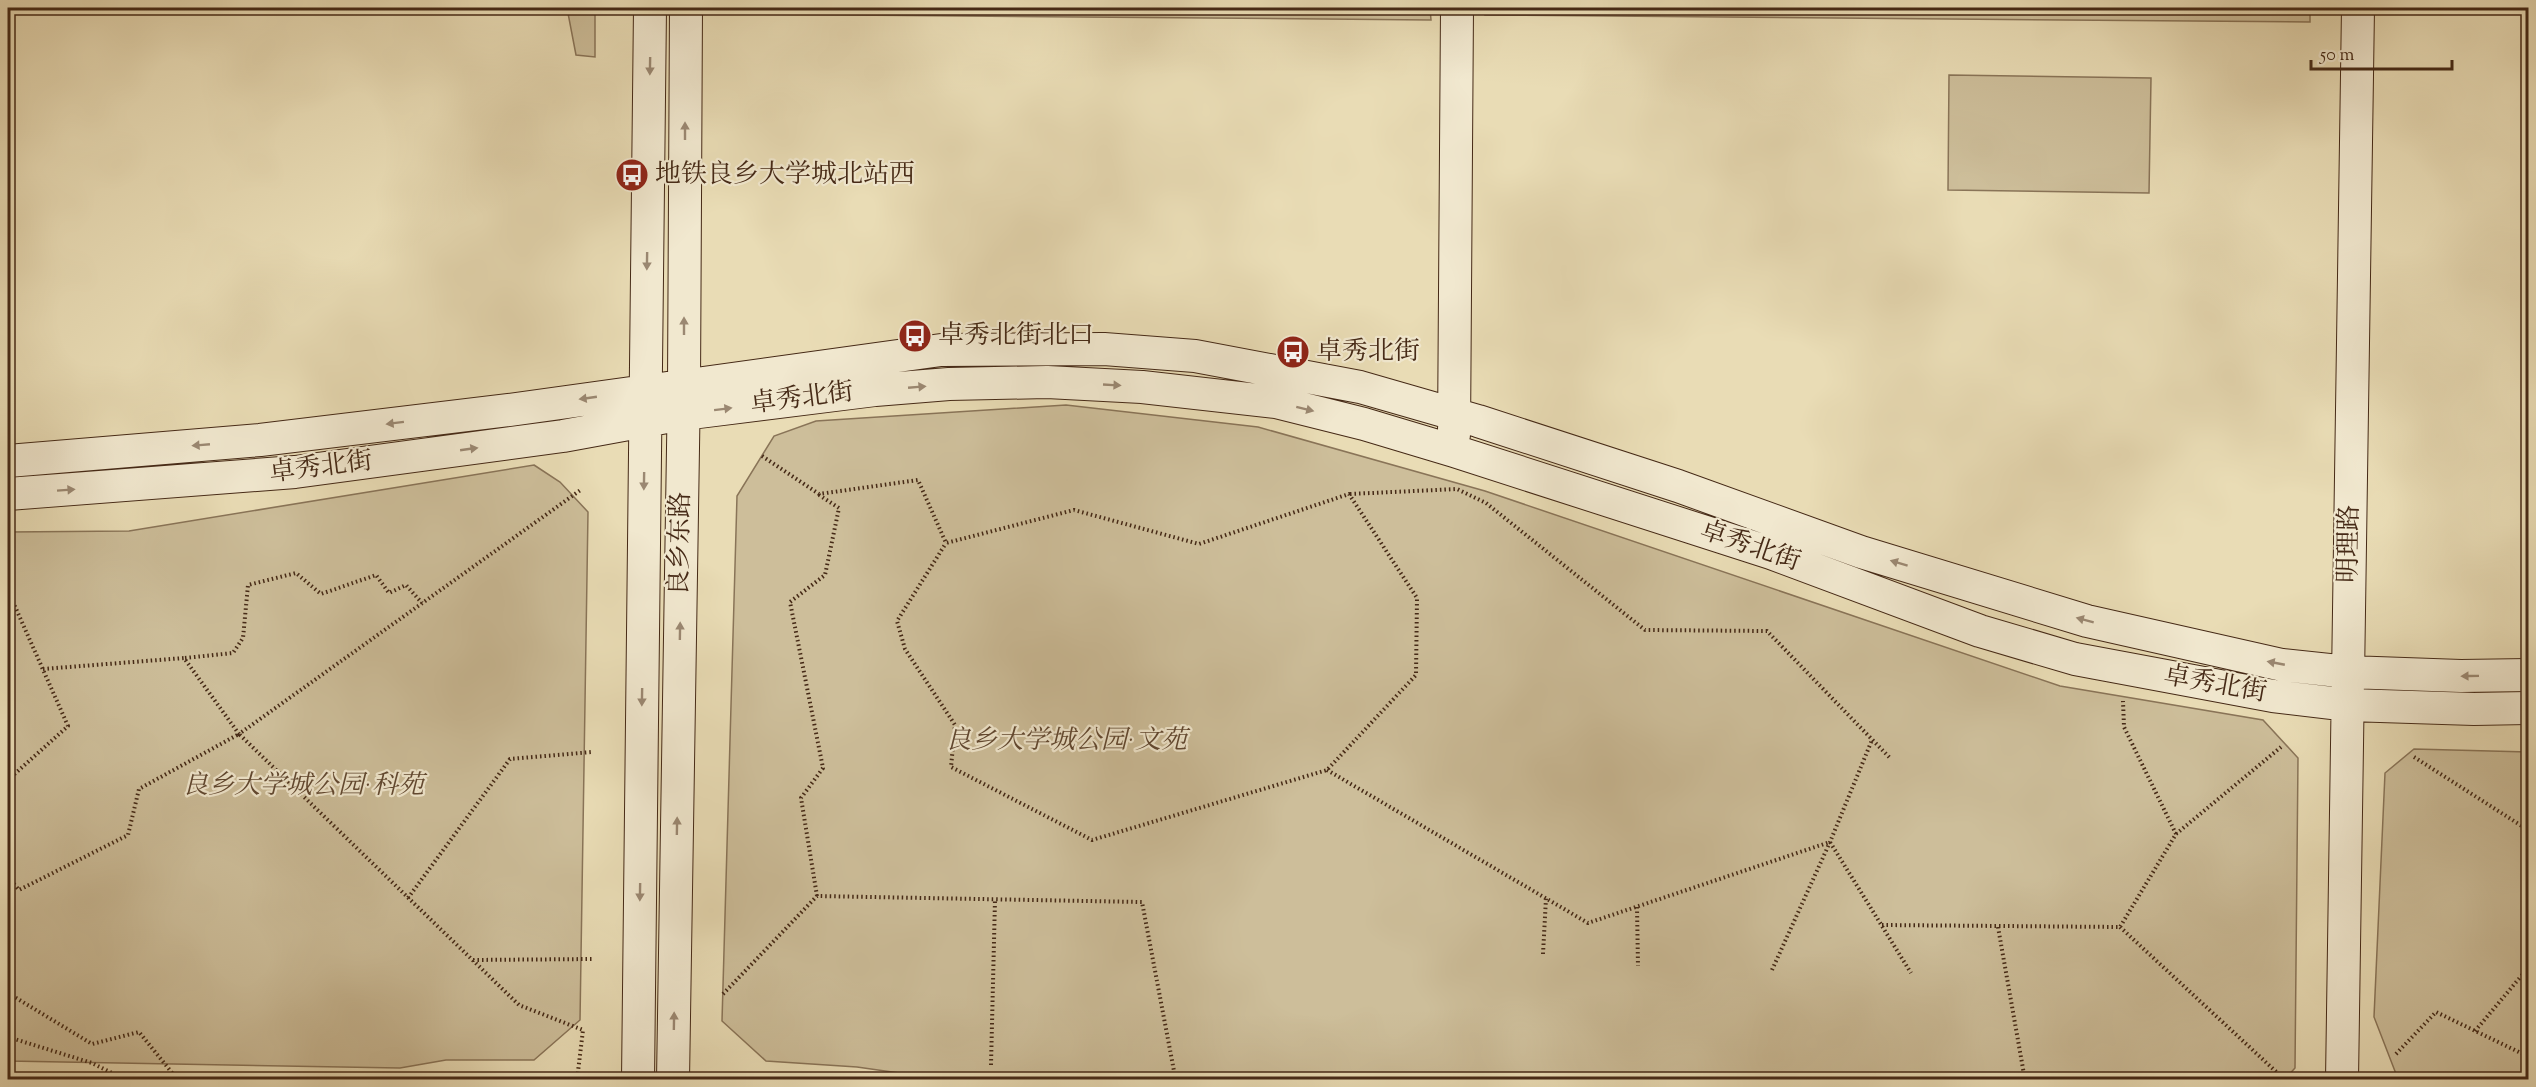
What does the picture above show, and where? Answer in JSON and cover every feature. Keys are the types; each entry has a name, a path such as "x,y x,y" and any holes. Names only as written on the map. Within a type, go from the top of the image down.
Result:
{"main road":[{"name":"良乡东路","path":"638,1080 650,8"},
{"name":"良乡东路","path":"673,1080 684,399 686,8"},
{"path":"1454,451 1457,8"},
{"name":"明理路","path":"2342,1080 2358,8"},
{"path":"684,399 940,350 1104,349 1195,356 1360,387 1455,415 1678,486 1862,552 2087,621 2282,665 2348,672 2461,676 2529,675"},
{"name":"卓秀北街","path":"8,461 260,440 509,410 646,389 684,399 875,390 949,384 1047,382 1142,387 1276,402 1454,451 1771,553 1980,631 2075,659 2273,696 2349,705 2474,709 2529,708"},
{"name":"卓秀北街","path":"8,494 295,472 563,436 645,422 684,399"}],"path":[{"path":"762,456 839,508 825,575 790,602 823,768 801,798 817,896"},
{"path":"819,495 918,480 946,543"},
{"path":"8,877 19,890 128,835 139,789 239,734 582,489"},
{"path":"1349,494 1417,598 1416,675 1328,770 1092,840 951,767 955,725 905,649 897,621 946,543 1074,510 1199,544 1349,494 1457,489 1486,503 1645,630 1767,631 1891,759"},
{"path":"43,669 233,653 243,638 248,585 296,573 321,594 376,575 389,593 406,585 422,603"},
{"path":"8,601 13,602 68,726 8,780"},
{"path":"184,658 239,734 519,1005 583,1030 577,1080"},
{"path":"2123,701 2124,727 2176,834"},
{"path":"1772,970 1830,842 1872,740"},
{"path":"2120,927 2176,834 2281,747"},
{"path":"408,898 510,759 592,752"},
{"path":"2414,758 2529,830"},
{"path":"1328,770 1588,923 1830,842"},
{"path":"1830,842 1911,973"},
{"path":"723,994 817,896 1142,902 1174,1071"},
{"path":"1543,954 1546,898"},
{"path":"991,1065 995,900"},
{"path":"1637,907 1638,966"},
{"path":"1882,925 2120,927 2284,1079"},
{"path":"1998,927 2025,1080"},
{"path":"472,960 592,959"},
{"path":"2475,1031 2529,968"},
{"path":"8,993 92,1044 139,1032 173,1074 116,1075 92,1063 8,1037"},
{"path":"2396,1054 2436,1012 2523,1054 2529,1052"}],"green space":[{"path":"567,8 595,8 595,57 576,55"},
{"path":"744,8 1430,8 1431,20 744,14"},
{"path":"1486,8 2310,8 2310,22 1485,15"},
{"path":"1949,75 2151,78 2149,193 1948,190"},
{"name":"良乡大学城公园·文苑","path":"1066,405 1258,427 1485,491 2060,686 2263,720 2298,758 2295,1068 2284,1080 1302,1080 913,1075 857,1067 766,1061 722,1021 737,496 774,436 816,421"},
{"name":"良乡大学城公园·科苑","path":"534,465 560,482 588,512 580,1020 534,1060 446,1060 400,1068 8,1061 8,532 129,531"},
{"path":"2414,749 2528,752 2528,1079 2398,1079 2374,1017 2385,773"}],"place":[{"name":"地铁良乡大学城北站西","path":"632,175"},
{"name":"卓秀北街北口","path":"915,336"},
{"name":"卓秀北街","path":"1293,352"}]}
